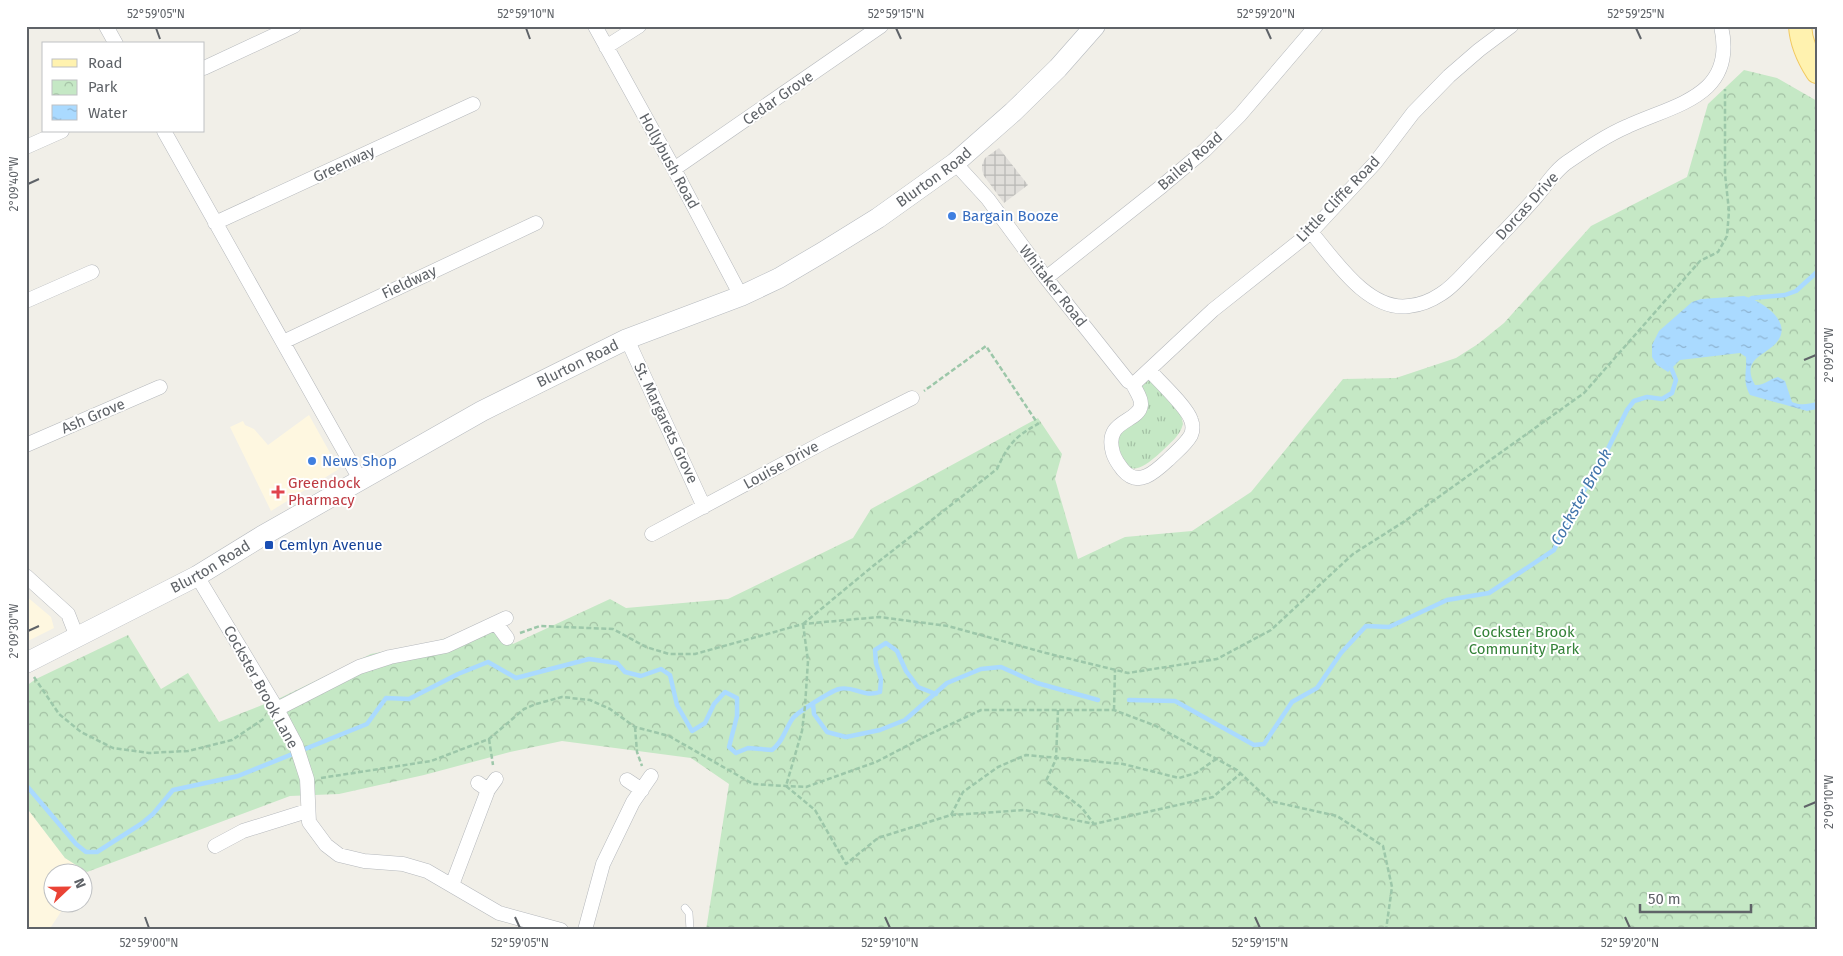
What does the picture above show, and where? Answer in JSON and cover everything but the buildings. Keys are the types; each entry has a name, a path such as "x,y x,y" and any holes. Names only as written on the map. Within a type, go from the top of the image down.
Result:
{"main road":[{"path":"1800,29 1807,54 1817,72"}],"street":[{"path":"106,26 115,42"},
{"path":"205,67 274,30 294,26"},
{"name":"Hollybush Road","path":"595,26 741,296"},
{"path":"606,47 639,26"},
{"name":"Cedar Grove","path":"674,169 881,26"},
{"name":"Blurton Road","path":"26,663 197,576 277,527 482,411 627,339 741,296 779,278 878,218 955,163 1013,112 1095,26"},
{"name":"Bailey Road","path":"1046,278 1205,150 1240,115 1316,26"},
{"name":"Little Cliffe Road","path":"1133,384 1213,310 1311,232 1375,163 1414,112 1449,76 1511,26"},
{"name":"Dorcas Drive","path":"1311,232 1354,282 1373,298 1393,306 1408,307 1442,294 1519,216 1565,163 1603,138 1627,126 1696,98 1716,78 1722,63 1725,44 1721,26"},
{"name":"Greenway","path":"214,223 473,104"},
{"path":"26,147 60,132"},
{"path":"165,132 214,223 361,481"},
{"name":"Whitaker Road","path":"955,163 988,199 1046,278 1128,381 1133,384"},
{"name":"Fieldway","path":"283,342 536,222"},
{"path":"26,301 92,272"},
{"name":"St. Margarets Grove","path":"627,339 704,507"},
{"path":"1133,384 1141,406 1137,412 1116,428 1112,444 1118,463 1127,475 1136,479 1143,478 1158,469 1185,444 1192,428 1189,415 1150,370"},
{"name":"Ash Grove","path":"26,445 160,387"},
{"name":"Louise Drive","path":"652,534 826,441 912,398"},
{"path":"26,576 68,614 78,636"},
{"name":"Cockster Brook Lane","path":"197,576 277,709 296,745 307,779 309,822 326,845 339,855 403,864 427,870 499,913 560,930"},
{"path":"277,709 367,664 390,656 446,646 501,620 507,638"},
{"path":"585,930 603,864 628,813 651,776"},
{"path":"627,780 642,790"},
{"path":"452,885 487,784"},
{"path":"215,846 243,831 308,811"}],"lane":[{"path":"685,908 689,913 690,930"}],"path":[{"path":"507,638 540,626 613,629 646,647 669,654 695,654 803,624 879,617 948,626 1128,673 1217,659 1271,630 1353,554 1405,521 1584,393 1700,261 1718,252 1726,236 1729,211 1725,174 1725,81"},
{"path":"803,624 873,566 997,469 1006,449 1021,434 1038,424 986,346 926,390 912,398"},
{"path":"786,786 802,731 804,716 808,662 803,624"},
{"path":"26,663 59,714 81,732 113,748 149,753 188,751 232,740 277,709"},
{"path":"1114,710 1116,670"},
{"path":"307,779 329,778 431,761 489,739 524,709 562,697 590,700 597,703 610,709 634,727 669,736 753,784 806,787 876,762 981,710 1114,710 1156,726 1216,759 1240,774 1270,802 1337,816 1383,846 1392,887 1386,930"},
{"path":"1058,710 1056,759 1046,781 1082,808 1094,824"},
{"path":"634,727 637,752 643,769 651,776"},
{"path":"487,784 489,739"},
{"path":"951,815 963,792 998,766 1026,755 1123,764 1180,778 1196,773 1216,759"},
{"path":"786,786 815,810 846,864 878,838 951,815 1025,810 1094,824 1213,797 1240,774"}],"shaded area":[{"path":"999,148 1028,185 1004,203 984,176 982,170 985,158"},
{"path":"309,415 339,469 271,511 230,427 243,421 245,425 254,429 268,445"},
{"path":"26,596 51,617 54,628 26,642"},
{"path":"26,807 65,858 74,864 42,864 42,914 59,914 49,930 26,930"}],"green space":[{"name":"Cockster Brook Community Park","path":"1744,70 1777,78 1817,101 1817,930 706,930 729,784 691,758 562,741 339,794 290,796 92,870 92,864 74,864 65,858 26,807 26,686 36,679 128,635 161,689 188,673 219,722 280,698 371,654 433,642 470,631 498,616 513,644 610,599 626,608 728,599 853,538 871,509 1038,418 1062,454 1055,479 1078,559 1125,537 1192,531 1251,492 1343,379 1396,378 1456,358 1478,344 1504,323 1591,226 1687,177 1708,104"},
{"path":"1146,376 1181,415 1183,424 1177,436 1161,452 1150,461 1135,469 1125,463 1116,434 1139,413 1138,385"}],"water":[{"path":"1744,296 1765,306 1772,312 1781,324 1782,332 1775,344 1753,362 1751,376 1755,385 1778,377 1785,381 1792,402 1808,404 1817,402 1817,409 1807,411 1750,395 1745,381 1746,357 1740,353 1680,360 1668,372 1657,365 1652,357 1652,345 1659,331 1692,302 1701,299"}],"waterway":[{"path":"1748,301 1752,298 1785,295 1796,291 1817,272"},
{"name":"Cockster Brook","path":"1129,700 1175,701 1254,745 1264,744 1292,702 1317,688 1341,653 1366,626 1389,627 1447,600 1489,593 1554,550 1574,507 1601,463 1627,410 1634,401 1647,397 1662,399 1672,393 1676,380 1670,365"},
{"path":"26,785 76,844 86,852 97,852 141,824 153,814 173,790 238,776 367,724 386,698 409,699 458,674 488,662 516,678 589,659 617,663 625,672 641,676 661,669 670,675 677,705 692,731 705,723 714,704 725,692 737,698 737,716 729,747 736,753 748,748 772,750 776,747 796,715 822,697 839,689 844,688 869,694 880,692 881,679 876,663 875,650 886,643 897,651 906,671 918,687 936,694"},
{"name":"Cockster Brook","path":"813,704 814,714 827,732 846,737 880,730 905,720 947,683 981,669 1001,667 1037,683 1098,700"}],"place":[{"name":"Bargain Booze","path":"952,216"},
{"name":"News Shop","path":"312,461"},
{"name":"Greendock Pharmacy","path":"278,492"},
{"name":"Cemlyn Avenue","path":"269,545"}]}
